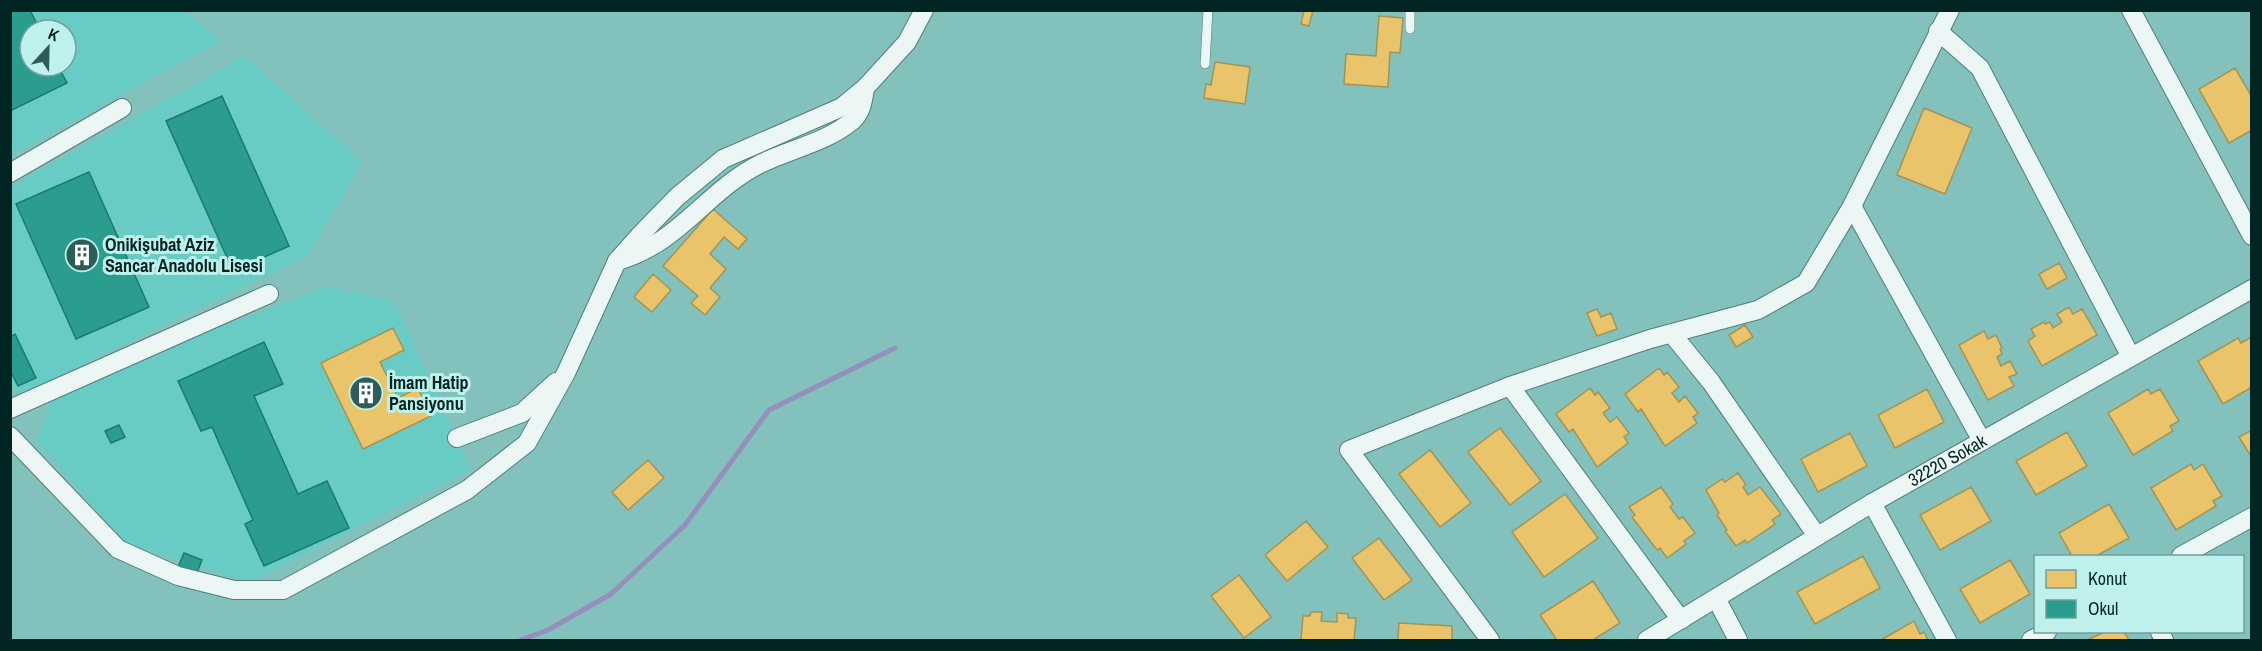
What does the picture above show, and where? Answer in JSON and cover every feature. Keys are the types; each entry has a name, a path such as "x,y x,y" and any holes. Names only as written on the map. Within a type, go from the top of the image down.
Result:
{"street":[{"path":"10,436 118,549 178,576 234,590 283,590 467,490 527,443 566,373 617,261 677,197 723,159 842,107 865,88 907,42 924,10"},
{"path":"1490,640 1349,450 1510,386 1672,334 1758,310 1806,283 1852,206 1950,10"},
{"path":"2132,10 2252,236"},
{"path":"1938,31 1980,69 2131,357"},
{"path":"617,261 642,255 686,224 736,180 759,164 806,146 853,120 861,111 865,88"},
{"path":"10,173 122,108"},
{"path":"1852,206 1982,441"},
{"name":"32220 Sokak","path":"1647,640 1872,503 2131,357 2250,293"},
{"path":"10,409 269,294"},
{"path":"1672,334 1711,382 1817,536"},
{"path":"458,438 522,413 566,373"},
{"path":"1510,386 1681,620"},
{"path":"1872,503 1947,640"},
{"path":"2183,555 2252,517"},
{"path":"1716,597 1738,640"},
{"path":"2031,640 2045,633"}],"lane":[{"path":"1205,64 1208,10"},
{"path":"1410,10 1410,29"}],"shaded area":[{"path":"11,11 184,11 221,41 11,155"},
{"path":"245,56 362,162 308,256 21,394 10,384 10,187"},
{"path":"328,286 395,302 471,470 249,582 127,544 37,442 52,396 169,347"}],"building: Konut":[{"path":"1304,10 1313,10 1309,26 1301,24"},
{"path":"1379,16 1403,18 1400,53 1390,52 1388,87 1344,84 1346,54 1376,56"},
{"path":"1215,62 1250,67 1245,104 1204,98 1206,84 1211,85"},
{"path":"2235,68 2252,97 2252,130 2229,143 2199,89"},
{"path":"1924,108 1972,128 1945,194 1897,175"},
{"path":"713,209 747,239 738,249 724,237 710,254 726,269 710,288 720,297 705,315 691,303 698,296 663,266"},
{"path":"2059,263 2067,278 2047,289 2039,274"},
{"path":"653,274 671,290 652,312 634,297"},
{"path":"2069,307 2073,314 2082,309 2097,335 2042,366 2028,341 2035,336 2031,329 2044,322 2045,324 2050,322 2053,328 2062,322 2057,314"},
{"path":"1597,309 1601,317 1611,313 1617,329 1597,336 1587,313"},
{"path":"1745,325 1753,337 1736,347 1729,335"},
{"name":"İmam Hatip Pansiyonu","path":"393,328 404,350 380,362 398,398 418,388 431,416 363,449 321,363"},
{"path":"1984,331 1988,339 1996,335 2002,348 2000,349 2002,354 1997,357 2001,366 2010,361 2017,374 2009,377 2014,386 1988,400 1959,345"},
{"path":"2238,338 2241,343 2250,338 2252,340 2252,387 2223,404 2198,361"},
{"path":"1659,368 1664,375 1667,372 1679,387 1672,393 1679,402 1685,396 1698,413 1693,417 1697,423 1665,446 1641,409 1638,412 1625,394"},
{"path":"1590,388 1595,395 1598,392 1610,408 1603,413 1610,422 1617,417 1629,433 1624,437 1628,443 1597,467 1573,429 1569,432 1556,414"},
{"path":"1927,389 1944,422 1895,448 1878,415"},
{"path":"2148,389 2151,394 2160,389 2179,421 2170,426 2173,431 2133,455 2108,413"},
{"path":"1500,428 1541,481 1510,505 1468,452"},
{"path":"2252,430 2252,458 2239,437"},
{"path":"2067,432 2087,466 2036,495 2016,461"},
{"path":"1850,433 1867,466 1818,492 1801,459"},
{"path":"1430,450 1471,503 1440,527 1399,474"},
{"path":"648,460 664,478 628,510 612,492"},
{"path":"2191,464 2194,470 2203,464 2222,496 2213,501 2216,506 2176,530 2151,488"},
{"path":"1738,473 1746,485 1743,487 1748,495 1760,487 1781,514 1772,520 1775,524 1747,543 1745,540 1736,546 1725,531 1727,530 1717,515 1719,513 1706,490 1722,479 1725,482"},
{"path":"1661,487 1673,504 1670,507 1679,519 1683,517 1695,533 1684,541 1686,544 1667,558 1660,548 1657,550 1632,517 1635,515 1629,507"},
{"path":"1971,487 1991,521 1940,550 1920,515"},
{"path":"1565,494 1598,538 1544,577 1512,532"},
{"path":"2109,504 2129,538 2098,555 2071,555 2059,533"},
{"path":"1306,521 1328,547 1287,581 1265,555"},
{"path":"1379,538 1412,580 1384,600 1352,558"},
{"path":"1863,556 1880,588 1815,624 1797,592"},
{"path":"2010,560 2030,594 1980,623 1960,589"},
{"path":"1239,575 1271,617 1244,638 1211,596"},
{"path":"1593,581 1620,623 1593,640 1557,640 1540,615"},
{"path":"1311,612 1322,612 1321,621 1337,622 1337,613 1348,614 1348,618 1356,618 1354,640 1301,640 1303,616 1310,616"},
{"path":"1914,621 1920,634 1924,632 1928,640 1881,640"},
{"path":"1399,623 1452,626 1452,640 1398,640"},
{"path":"2103,633 2125,633 2129,640 2087,640"}],"building: Okul":[{"path":"10,10 30,10 34,18 18,18 18,78 64,78 67,83 10,111"},
{"path":"222,96 289,246 233,271 166,121"},
{"name":"Onikişubat Aziz Sancar Anadolu Lisesi","path":"89,172 149,307 76,339 16,204"},
{"path":"15,334 36,378 18,386 10,370 10,337"},
{"path":"264,342 283,384 254,396 298,494 327,481 349,528 264,566 245,524 253,520 212,427 201,431 178,381"},
{"path":"119,425 125,437 111,443 105,431"},
{"path":"184,553 202,560 196,575 178,567"}],"waterway":[{"path":"521,640 548,630 611,594 685,525 769,410 895,348"}],"place":[{"name":"Onikişubat Aziz Sancar Anadolu Lisesi","path":"82,255"},
{"name":"İmam Hatip Pansiyonu","path":"366,393"}]}
